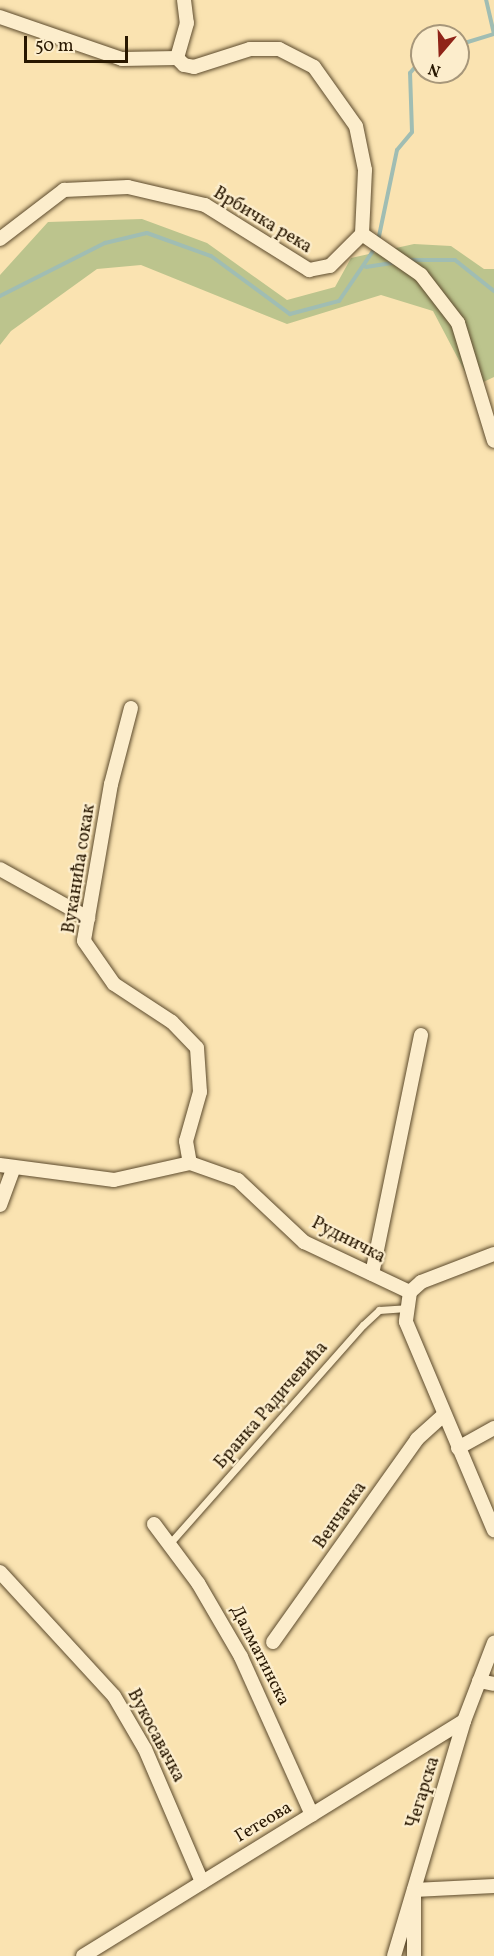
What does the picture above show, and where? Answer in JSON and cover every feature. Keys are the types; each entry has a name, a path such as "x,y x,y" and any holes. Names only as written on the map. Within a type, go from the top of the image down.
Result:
{"street":[{"path":"177,58 187,23 184,0"},
{"path":"0,17 122,59 177,58 194,67 250,49 279,49 314,67 356,126 365,170 365,237 421,275 458,323 494,441"},
{"name":"Врбичка река","path":"0,239 64,190 128,187 205,205 309,270 330,266 365,237"},
{"name":"Вуканића сокак","path":"131,708 111,784 84,941 105,975 146,1009 172,1022 197,1048 200,1092 186,1141 190,1163"},
{"path":"0,869 87,918"},
{"path":"372,1274 422,1035"},
{"path":"0,1205 7,1166 114,1180 190,1163"},
{"name":"Рудничка","path":"190,1163 238,1180 304,1242 410,1292"},
{"path":"494,1254 421,1282 410,1292 406,1308 406,1322 494,1530"},
{"name":"Венчачка","path":"273,1642 417,1439 444,1415"},
{"path":"458,1448 494,1428"},
{"name":"Далматинска","path":"154,1524 170,1543 211,1603 245,1666 312,1815"},
{"name":"Вукосавачка","path":"0,1572 114,1696 149,1758 202,1882"},
{"name":"Чегарска","path":"394,1956 464,1721 494,1643"},
{"path":"479,1681 494,1684"},
{"name":"Гетеова","path":"83,1956 464,1721"},
{"path":"414,1956 414,1890 494,1886"}],"lane":[{"name":"Бранка Радичевића","path":"170,1543 363,1325 379,1310 406,1308"}],"green space":[{"path":"142,219 207,243 287,300 335,287 351,258 414,244 451,246 484,269 494,269 494,377 473,387 433,311 381,295 287,324 141,265 97,269 11,331 0,345 0,275 48,222"}],"waterway":[{"name":"Врбичка река","path":"470,41 494,34 486,0"},
{"name":"Врбичка река","path":"378,241 397,150 412,132 410,84"},
{"name":"Врбичка река","path":"0,296 105,243 147,233 211,256 290,314 339,301 375,248"},
{"path":"407,260 455,260 494,291"},
{"path":"366,267 397,262"}]}
